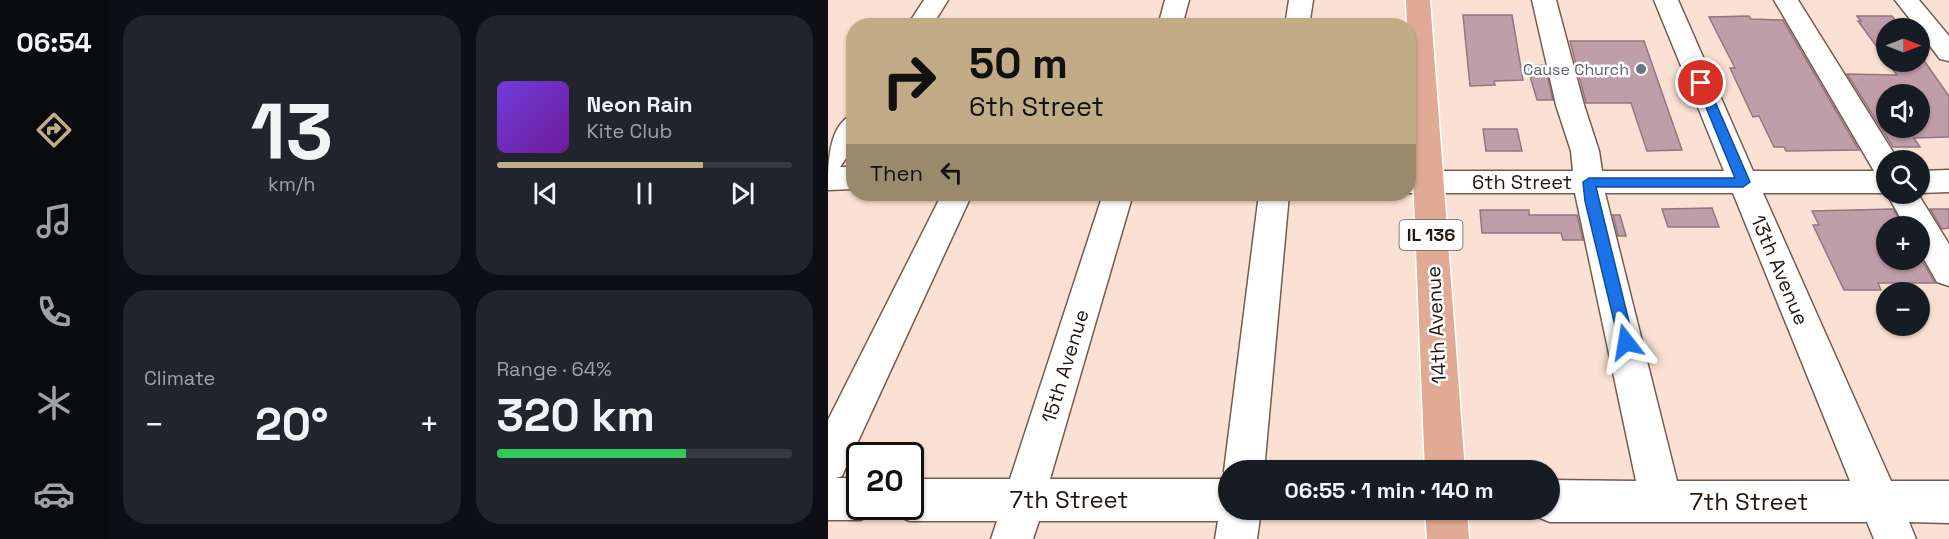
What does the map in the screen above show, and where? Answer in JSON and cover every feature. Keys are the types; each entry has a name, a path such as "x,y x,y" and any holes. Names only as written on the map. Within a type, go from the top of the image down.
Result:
{"main road":[{"name":"14th Avenue","path":"1418,0 1418,182 1443,460"},
{"path":"1447,520 1448,539"}],"street":[{"path":"924,18 936,0"},
{"path":"1172,18 1178,0"},
{"path":"1298,18 1301,0"},
{"path":"1544,0 1570,105 1585,150 1591,201 1626,342 1661,501"},
{"name":"13th Avenue","path":"1666,0 1895,539"},
{"path":"1786,0 1876,150"},
{"path":"1907,0 1949,53"},
{"path":"828,162 846,136"},
{"path":"828,179 846,178"},
{"name":"6th Street","path":"1418,182 1876,182"},
{"path":"1930,182 1949,182"},
{"path":"828,462 954,201"},
{"name":"15th Avenue","path":"1012,539 1116,201"},
{"path":"1245,460 1273,201"},
{"path":"1908,204 1949,272"},
{"path":"828,500 846,500"},
{"name":"7th Street","path":"924,500 1218,500"},
{"name":"7th Street","path":"1560,501 1949,502"},
{"path":"1236,539 1239,520"}],"building":[{"path":"1463,15 1512,15 1523,80 1494,81 1495,85 1470,86"},
{"path":"1749,16 1751,19 1783,20 1859,150 1786,151 1784,147 1774,147 1759,116 1753,117 1730,68 1735,68 1709,17"},
{"path":"1857,16 1892,16 1894,18 1876,18 1876,46 1858,21 1861,21"},
{"name":"Cause Church","path":"1570,41 1644,41 1682,150 1647,151 1631,103 1586,103"},
{"path":"1545,65 1553,100 1537,100 1527,66"},
{"path":"1930,69 1949,96 1949,137 1930,138 1930,84 1876,84 1876,120 1847,74 1897,75 1895,72 1930,72"},
{"path":"1483,129 1517,129 1522,151 1486,151"},
{"path":"1887,138 1914,138 1920,147 1893,147"},
{"path":"1712,208 1719,227 1668,227 1662,209"},
{"path":"1893,209 1897,216 1876,216 1876,270 1928,270 1935,283 1876,282 1876,290 1844,290 1813,225 1819,225 1812,211"},
{"path":"1930,209 1949,209 1949,228 1942,229"},
{"path":"1480,210 1529,210 1529,215 1577,215 1583,240 1563,240 1561,233 1482,233"},
{"path":"1613,215 1620,215 1626,236 1618,236"}],"place":[{"name":"Cause Church","path":"1641,69"}],"route":[{"path":"1626,342 1591,201 1589,182 1743,182 1701,83"}]}
